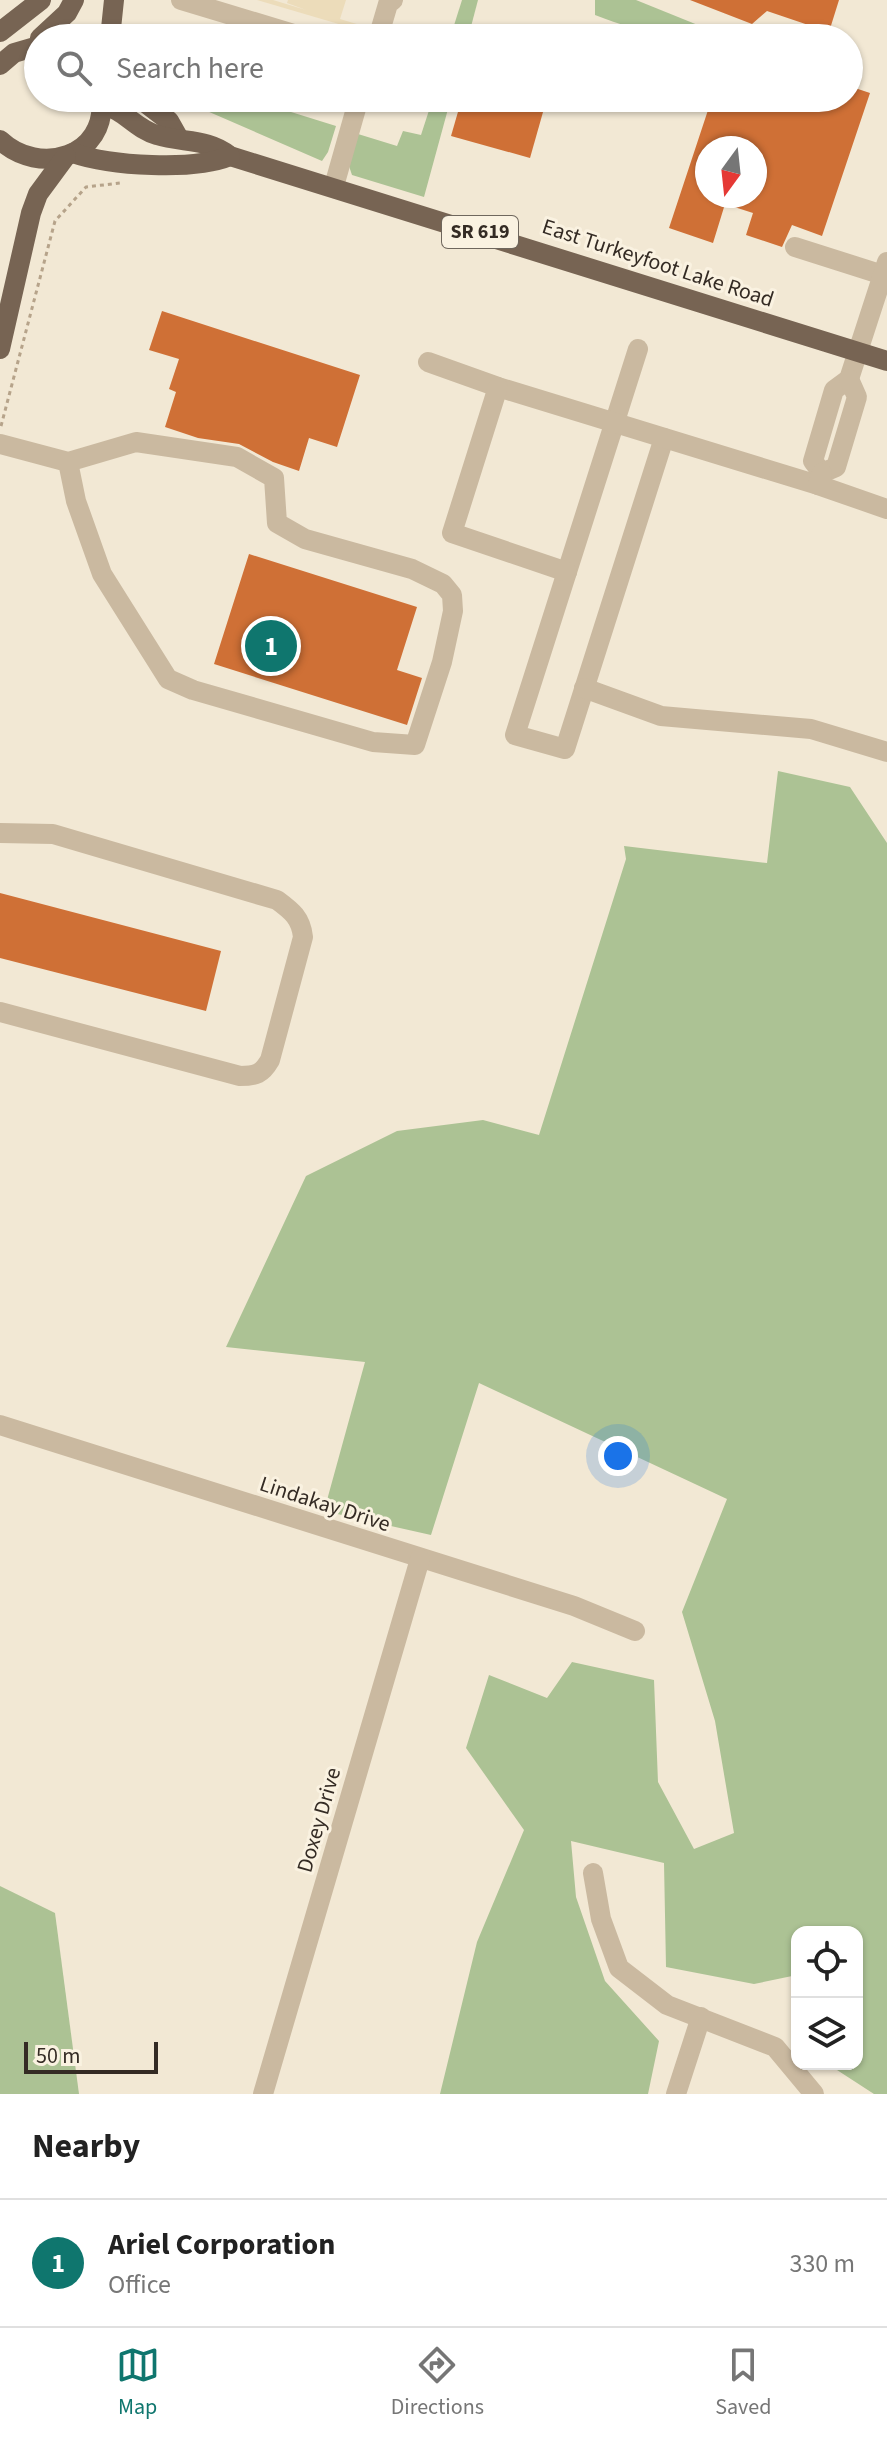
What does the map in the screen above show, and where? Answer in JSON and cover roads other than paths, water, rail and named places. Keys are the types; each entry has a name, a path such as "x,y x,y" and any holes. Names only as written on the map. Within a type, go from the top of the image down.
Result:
{"main road":[{"path":"0,32 41,0"},
{"path":"53,24 67,13 74,0"},
{"path":"111,24 114,0"},
{"path":"0,349 38,194 69,155 91,137 99,112"},
{"name":"East Turkeyfoot Lake Road","path":"121,112 133,124 159,136 178,137 219,147 230,156 887,361"},
{"path":"157,112 169,121 178,137"},
{"name":"East Turkeyfoot Lake Road","path":"0,140 29,159 46,161 69,155 95,161 211,164 230,156"}],"street":[{"path":"181,0 261,24"},
{"path":"381,24 386,1"},
{"path":"334,186 355,112"},
{"path":"795,247 885,268 849,379 834,390 813,461 820,479"},
{"path":"638,349 515,735 565,749 664,438"},
{"path":"428,362 664,438 820,479 887,509"},
{"path":"498,387 452,533 567,572"},
{"path":"0,444 68,462 136,442 237,457 274,478 277,523 305,539 412,569 443,584 452,595 453,611 442,662 415,745 373,742 193,690 168,679 102,574 76,501 68,462"},
{"path":"584,688 661,716 811,729 887,752"},
{"path":"0,833 53,834 277,900 293,911 302,924 303,937 270,1060 263,1072 253,1076 240,1076 0,1012"},
{"name":"Lindakay Drive","path":"0,1425 574,1606 635,1631"},
{"name":"Doxey Drive","path":"263,2094 420,1559"},
{"path":"593,1873 601,1919 619,1968 667,2005 775,2047 814,2094"},
{"path":"676,2094 701,2017"}],"place":[{"name":"Ariel Corporation","path":"271,646"}]}
